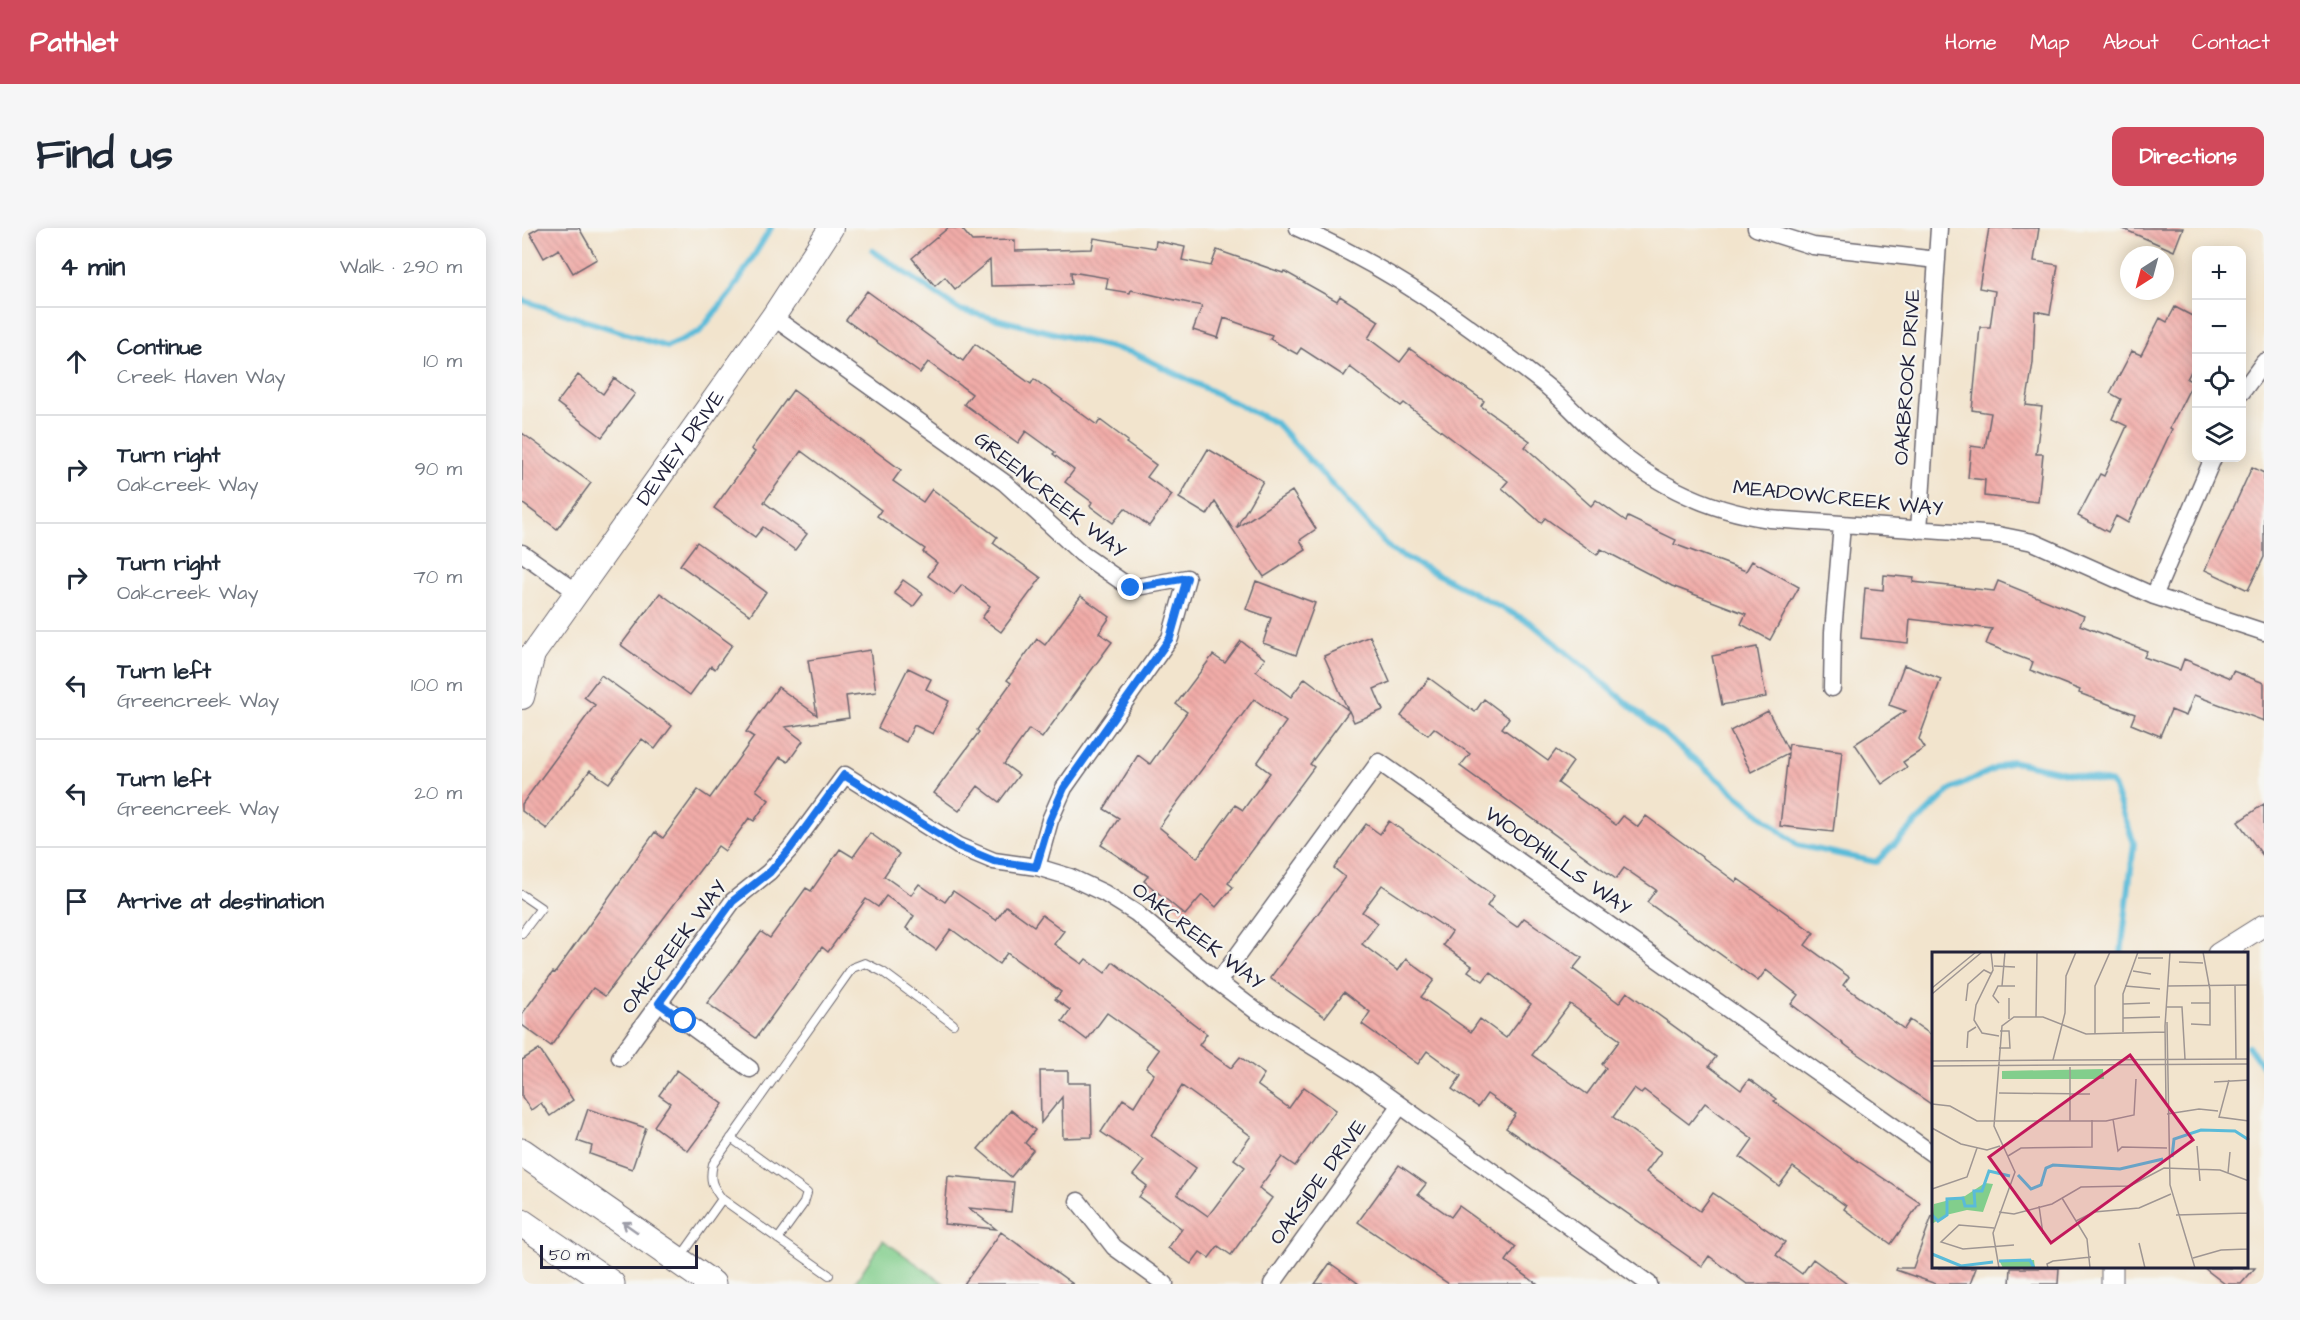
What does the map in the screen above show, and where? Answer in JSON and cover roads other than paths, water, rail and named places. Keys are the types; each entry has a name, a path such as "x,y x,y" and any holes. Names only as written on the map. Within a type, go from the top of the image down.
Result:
{"main road":[{"name":"DEWEY DRIVE","path":"527,658 577,592 773,317 831,228"},
{"path":"522,698 527,658"},
{"path":"522,1152 712,1284"},
{"path":"522,1223 611,1284"}],"street":[{"name":"MEADOWCREEK WAY","path":"1298,228 1378,266 1419,290 1556,394 1628,461 1658,482 1696,501 1736,514 1842,525 1998,536 2033,543 2154,596 2264,632"},
{"path":"1756,228 1813,246 1937,260"},
{"name":"OAKBROOK DRIVE","path":"1919,530 1939,228"},
{"name":"GREENCREEK WAY","path":"773,317 1005,483 1082,554 1131,588 1187,578 1170,638 1064,788 1050,820 1036,867"},
{"path":"2246,385 2264,362"},
{"path":"2154,596 2211,462"},
{"path":"1832,688 1833,632 1842,525"},
{"path":"522,553 577,592"},
{"name":"WOODHILLS WAY","path":"1218,982 1379,762 1932,1154"},
{"name":"OAKCREEK WAY","path":"620,1057 733,901 770,872 790,849 844,775 958,846 994,861 1036,867 1095,889 1136,913 1256,1011 1354,1072 1649,1284"},
{"path":"2221,952 2264,925"},
{"path":"659,1003 750,1069"},
{"name":"OAKSIDE DRIVE","path":"1272,1284 1400,1106"},
{"path":"1078,1201 1114,1247 1165,1284"}],"lane":[{"path":"522,895 541,908 522,933"},
{"path":"829,1275 722,1198 712,1186 710,1176 713,1164 852,968 865,963 883,972 954,1024"},
{"path":"731,1138 807,1193 778,1239"},
{"path":"678,1260 722,1198"}],"waterway":[{"path":"522,300 667,347 699,332 732,291 771,228"},
{"path":"873,251 960,310 1134,353 1276,423 1391,550 1531,623 1797,845 1876,862 1950,790 2011,761 2112,783 2134,843 2121,952"},
{"path":"2249,1047 2264,1068"}]}
